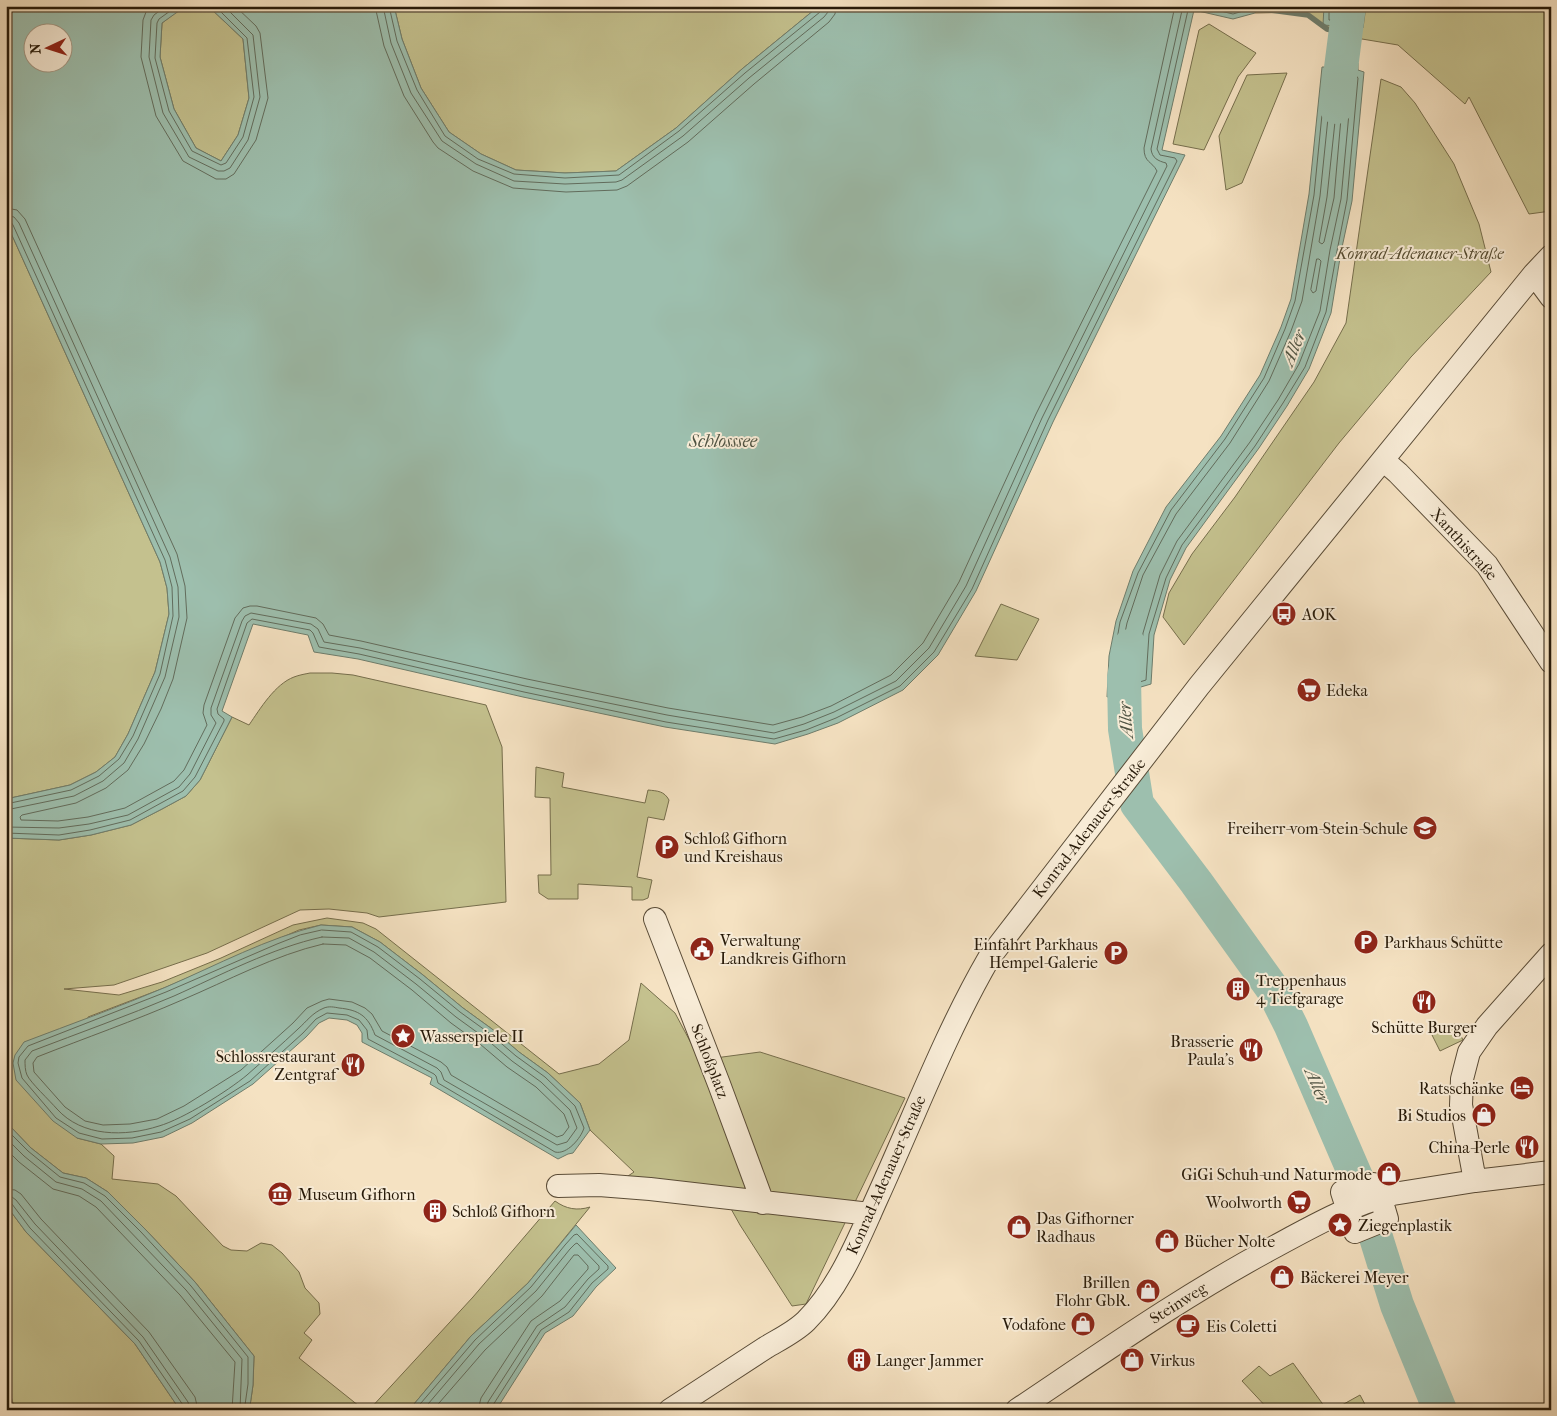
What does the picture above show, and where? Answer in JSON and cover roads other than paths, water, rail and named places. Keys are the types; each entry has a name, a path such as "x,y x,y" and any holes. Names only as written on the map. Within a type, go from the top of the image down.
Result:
{"street":[{"name":"Konrad-Adenauer-Straße","path":"670,1410 804,1322 827,1297 845,1266 870,1214 968,994 989,958 1211,671 1534,274 1551,256"},
{"path":"1534,274 1551,296"},
{"name":"Xanthistraße","path":"1383,460 1398,473 1487,565 1551,662"},
{"name":"Schloßplatz","path":"655,919 714,1069 762,1202"},
{"path":"1475,1181 1461,1106 1462,1079 1469,1052 1487,1026 1551,954"},
{"name":"Steinweg","path":"1017,1410 1176,1303 1247,1261 1347,1210 1342,1192 1373,1184 1374,1186 1377,1185 1380,1197 1475,1181 1551,1172"},
{"path":"558,1186 599,1185 650,1189 870,1214"}],"water":[{"name":"Schlosssee","path":"6,6 201,6 183,8 162,23 160,57 174,109 196,148 221,161 238,135 249,98 243,39 208,6 394,6 402,39 421,88 449,132 481,154 516,170 565,173 616,171 676,128 742,69 819,6 1257,6 1255,13 1233,19 1194,10 1162,150 1185,155 1053,422 976,591 938,655 903,690 838,723 775,744 665,727 358,659 314,652 308,635 253,624 222,711 232,717 200,780 186,796 131,825 91,835 59,840 6,838 6,799 70,785 96,772 115,757 128,734 155,672 169,614 167,588 160,562 6,222"},
{"path":"1324,6 1366,6 1363,28 1323,25"},
{"path":"1331,60 1358,63 1358,70 1364,72 1352,201 1331,313 1309,369 1287,406 1259,448 1186,548 1170,580 1154,635 1151,684 1107,697 1109,656 1116,621 1133,571 1166,507 1221,436 1260,375 1291,299 1309,194 1322,67 1330,67"},
{"path":"321,925 352,927 380,942 548,1073 580,1103 590,1130 573,1153 558,1159 430,1084 432,1078 362,1042 362,1033 357,1025 347,1020 329,1018 319,1023 253,1084 192,1123 163,1137 133,1143 101,1144 77,1138 53,1121 16,1080 13,1063 15,1055 24,1042 148,994 281,937"},
{"path":"6,1122 31,1148 63,1173 86,1178 108,1192 195,1282 254,1356 250,1406 254,1410 180,1410 135,1344 26,1232 6,1205"},
{"path":"576,1225 616,1268 596,1287 573,1316 545,1333 496,1410 409,1410 471,1336 528,1283"}],"waterway":[{"name":"Aller","path":"1336,107 1349,6"},
{"path":"1256,8 1308,15 1327,29 1345,33"},
{"name":"Aller","path":"1130,646 1124,678 1125,729 1137,804 1272,988 1291,1026 1360,1186 1397,1305 1440,1410"}],"place":[{"name":"AOK","path":"1284,614"},
{"name":"Edeka","path":"1309,690"},
{"name":"Freiherr-vom-Stein-Schule","path":"1425,828"},
{"name":"Schloß Gifhorn und Kreishaus","path":"667,847"},
{"name":"Parkhaus Schütte","path":"1366,942"},
{"name":"Verwaltung Landkreis Gifhorn","path":"702,949"},
{"name":"Einfahrt Parkhaus Hempel-Galerie","path":"1116,953"},
{"name":"Treppenhaus 4 Tiefgarage","path":"1238,989"},
{"name":"Schütte Burger","path":"1424,1002"},
{"name":"Wasserspiele II","path":"403,1036"},
{"name":"Brasserie Paula's","path":"1251,1050"},
{"name":"Schlossrestaurant Zentgraf","path":"353,1065"},
{"name":"Ratsschänke","path":"1522,1088"},
{"name":"Bi Studios","path":"1484,1115"},
{"name":"China-Perle","path":"1527,1147"},
{"name":"GiGi Schuh-und Naturmode","path":"1389,1174"},
{"name":"Museum Gifhorn","path":"280,1194"},
{"name":"Woolworth","path":"1299,1202"},
{"name":"Schloß Gifhorn","path":"435,1211"},
{"name":"Ziegenplastik","path":"1340,1225"},
{"name":"Das Gifhorner Radhaus","path":"1019,1227"},
{"name":"Bücher Nolte","path":"1167,1241"},
{"name":"Bäckerei Meyer","path":"1282,1277"},
{"name":"Brillen Flohr GbR.","path":"1148,1291"},
{"name":"Vodafone","path":"1083,1324"},
{"name":"Eis Coletti","path":"1188,1326"},
{"name":"Langer Jammer","path":"859,1360"},
{"name":"Virkus","path":"1132,1360"}]}
